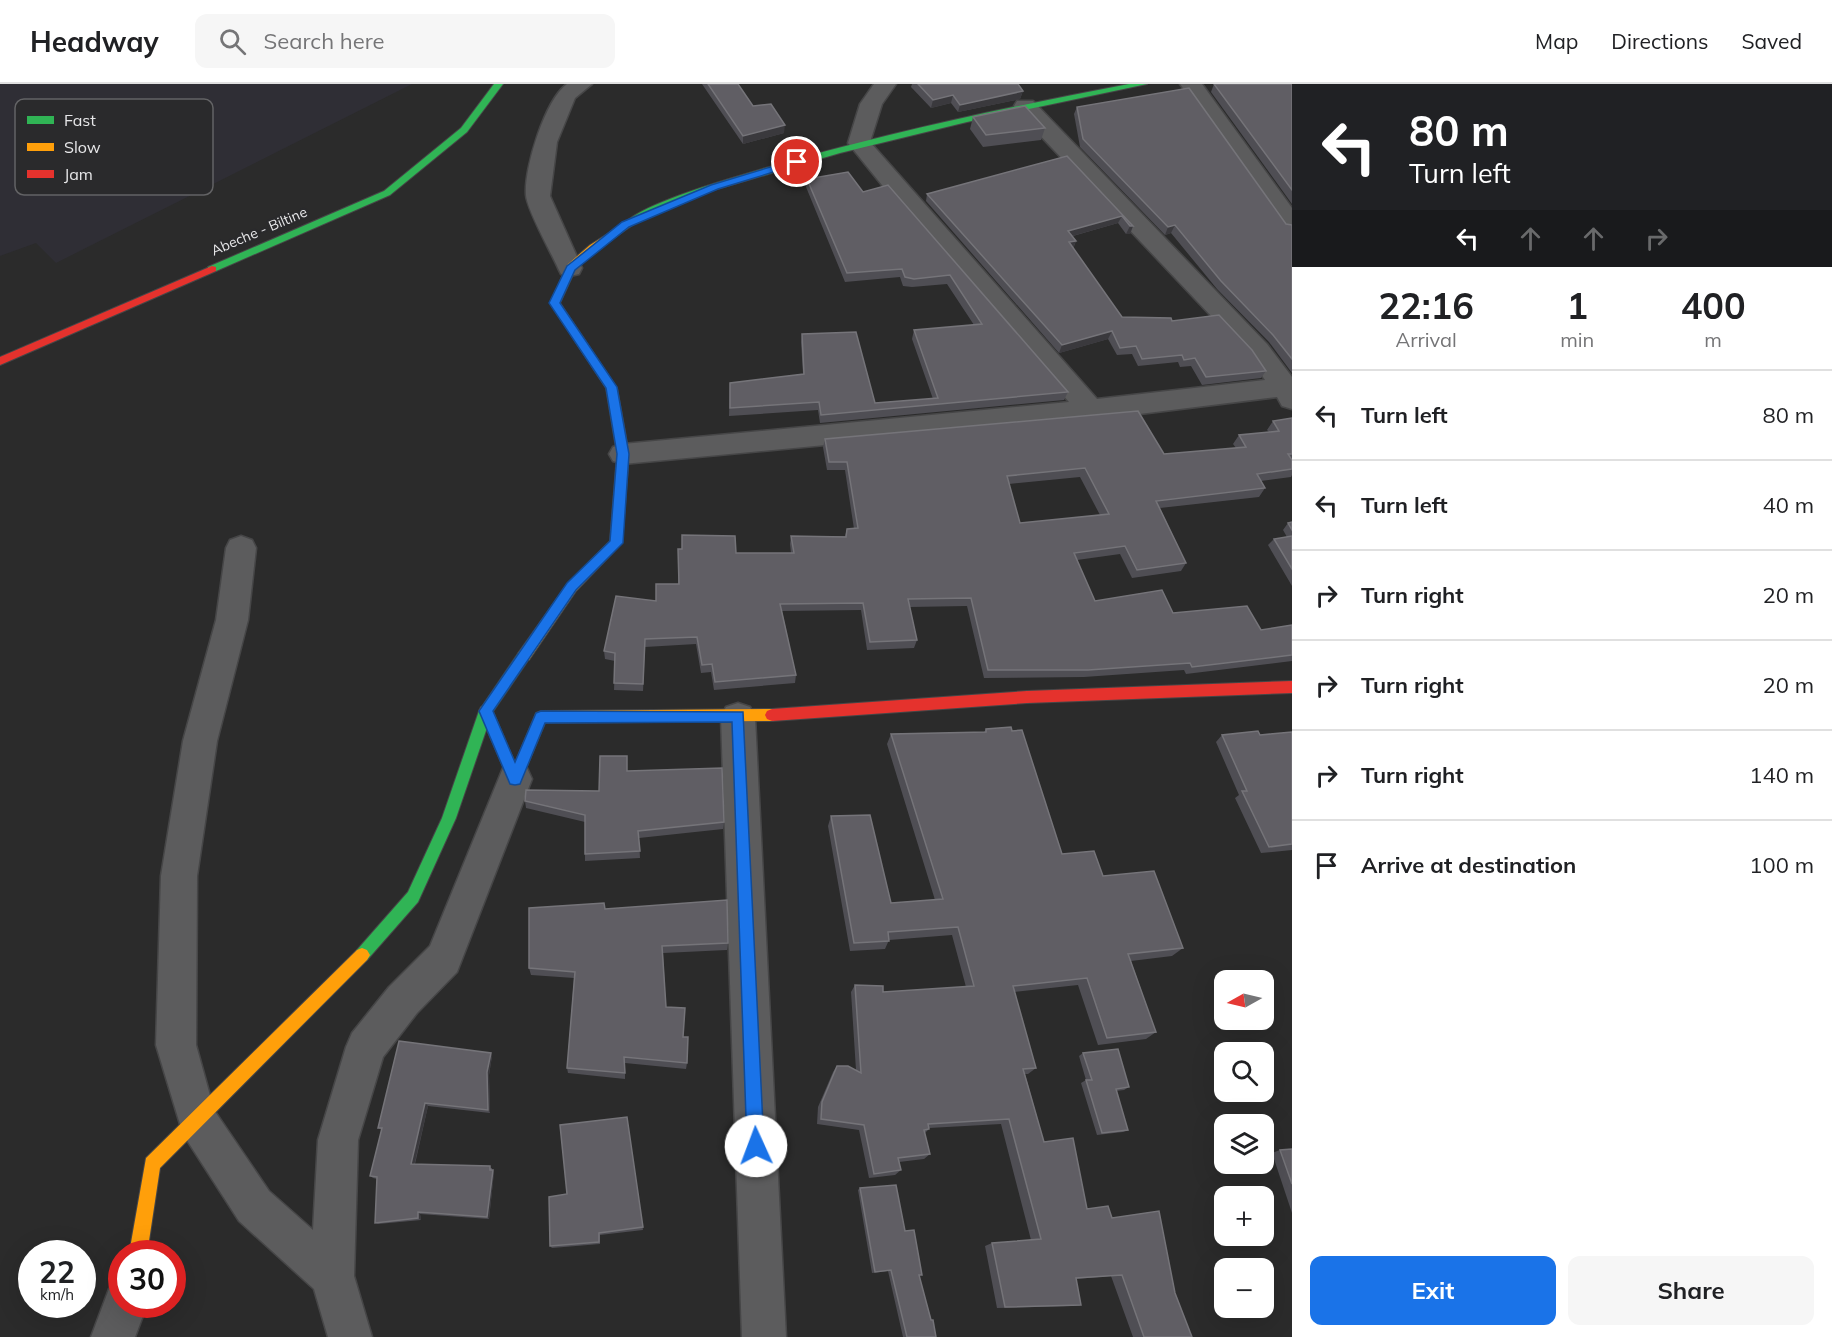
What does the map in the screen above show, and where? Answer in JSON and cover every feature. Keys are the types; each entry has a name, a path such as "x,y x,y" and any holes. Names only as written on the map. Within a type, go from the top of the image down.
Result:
{"street":[{"name":"Abeche - Biltine","path":"0,361 387,193 464,130 499,84"},
{"path":"570,268 538,196 546,142 566,95 581,84"},
{"path":"859,143 871,104 885,84"},
{"path":"140,1240 152,1164 346,973 413,897 448,818 486,711 572,586 616,543 623,454 611,387 555,303 570,268 625,224 668,204 714,187 859,143 1025,106 1143,84"},
{"path":"1191,84 1292,225"},
{"path":"1025,106 1258,350 1290,390"},
{"path":"859,143 957,261 1009,315 1091,410"},
{"path":"623,454 1290,390"},
{"path":"241,548 232,620 200,741 179,876 176,1045 197,1120 254,1206 332,1276"},
{"path":"350,1337 332,1276 338,1140 366,1047 403,1000 444,959 541,717 738,717 1027,698 1292,687"},
{"path":"486,711 515,779"},
{"path":"738,717 764,1337"},
{"path":"113,1337 120,1318"}],"shaded area":[{"path":"0,84 412,84 213,184 213,99 15,99 15,195 191,195 56,263 36,243 0,256"}],"building":[{"path":"708,84 738,84 753,106 771,104 785,125 743,136"},
{"path":"918,84 1018,84 1023,91 960,105 953,95 933,100"},
{"path":"1214,84 1292,84 1292,190"},
{"path":"1189,88 1286,224 1292,225 1292,359 1273,335 1221,281 1175,225 1168,227 1083,139 1077,107"},
{"path":"1025,106 1045,128 986,135 973,117"},
{"path":"1067,156 1133,226 1130,226 1122,216 1068,231 1076,241 1069,242 1122,317 1171,318 1172,321 1219,315 1252,350 1266,371 1206,377 1195,358 1184,360 1182,355 1142,359 1136,346 1120,348 1112,331 1062,345 927,194"},
{"path":"848,172 863,192 888,185 1068,392 821,415 819,402 730,408 730,383 804,374 802,334 856,332 875,403 938,398 914,330 982,324 950,275 914,279 905,277 902,269 847,273 807,179"},
{"path":"1138,411 1164,454 1246,447 1239,435 1279,431 1273,421 1292,418 1292,454 1288,454 1292,460 1292,469 1257,474 1265,488 1156,501 1186,563 1137,570 1125,546 1074,553 1095,601 1162,590 1173,613 1247,606 1261,630 1292,625 1292,655 1192,667 1190,663 1088,670 988,670 971,598 908,599 917,640 870,642 863,603 780,604 796,675 715,682 712,664 702,665 697,637 645,639 643,684 614,683 615,653 604,651 616,596 656,601 656,584 679,584 678,549 682,549 682,535 735,536 736,553 794,553 791,536 846,537 847,529 858,528 847,462 829,462 825,439","holes":["1085,468 1109,514 1020,523 1007,476"]},
{"path":"1292,536 1292,569 1274,539"},
{"path":"1011,727 1012,731 1022,730 1062,854 1094,851 1103,876 1154,871 1183,948 1128,954 1156,1032 1107,1038 1087,978 1013,986 1036,1068 1023,1069 1044,1142 1073,1138 1087,1209 1108,1206 1112,1218 1159,1211 1175,1293 1192,1337 1144,1337 1122,1275 1076,1278 1081,1305 1005,1307 992,1243 1041,1239 1009,1119 928,1124 929,1129 924,1130 930,1154 898,1158 901,1170 874,1174 864,1125 821,1119 822,1102 837,1066 848,1066 861,1073 855,985 883,986 883,992 974,986 958,927 888,932 889,941 854,943 831,816 870,815 891,903 943,899 891,734 986,732 986,729"},
{"path":"1258,731 1260,735 1292,732 1292,844 1269,847 1242,791 1247,791 1222,735"},
{"path":"600,756 627,756 627,771 722,768 724,822 638,831 640,851 585,854 585,815 525,801 526,790 599,791"},
{"path":"727,900 728,943 662,946 666,1007 685,1008 683,1037 688,1037 687,1063 624,1057 625,1073 567,1068 575,972 529,968 529,908 604,903 605,909"},
{"path":"399,1041 491,1053 487,1072 488,1110 425,1103 411,1164 490,1166 490,1170 493,1170 487,1217 418,1212 418,1218 375,1223 377,1177 370,1176 382,1128 378,1128"},
{"path":"1118,1049 1129,1087 1116,1089 1128,1130 1102,1133 1086,1080 1092,1080 1083,1053"},
{"path":"627,1117 643,1227 599,1233 599,1242 550,1246 549,1197 567,1194 560,1125"},
{"path":"1292,1149 1292,1184 1280,1150"},
{"path":"896,1185 905,1231 914,1230 922,1275 919,1275 936,1337 907,1337 891,1270 875,1272 860,1188"}],"traffic: fast":[{"path":"212,269 387,193 464,130 499,84"},
{"path":"631,222 670,203 710,188 836,151 967,119 1143,84"},
{"path":"362,955 413,897 449,818 486,711 524,656"}],"traffic: slow":[{"path":"524,656 572,587 616,543 623,454 611,388 555,303 572,266 594,247 631,222"},
{"path":"486,711 515,779 541,717 772,715"},
{"path":"140,1240 152,1164 362,955"}],"traffic: jam":[{"path":"0,361 212,269"},
{"path":"772,715 1027,697 1292,687"}],"route":[{"path":"756,1146 738,717 541,717 515,779 486,711 572,586 616,543 623,454 611,387 555,303 570,268 625,224 668,204 714,187 797,162"}]}
